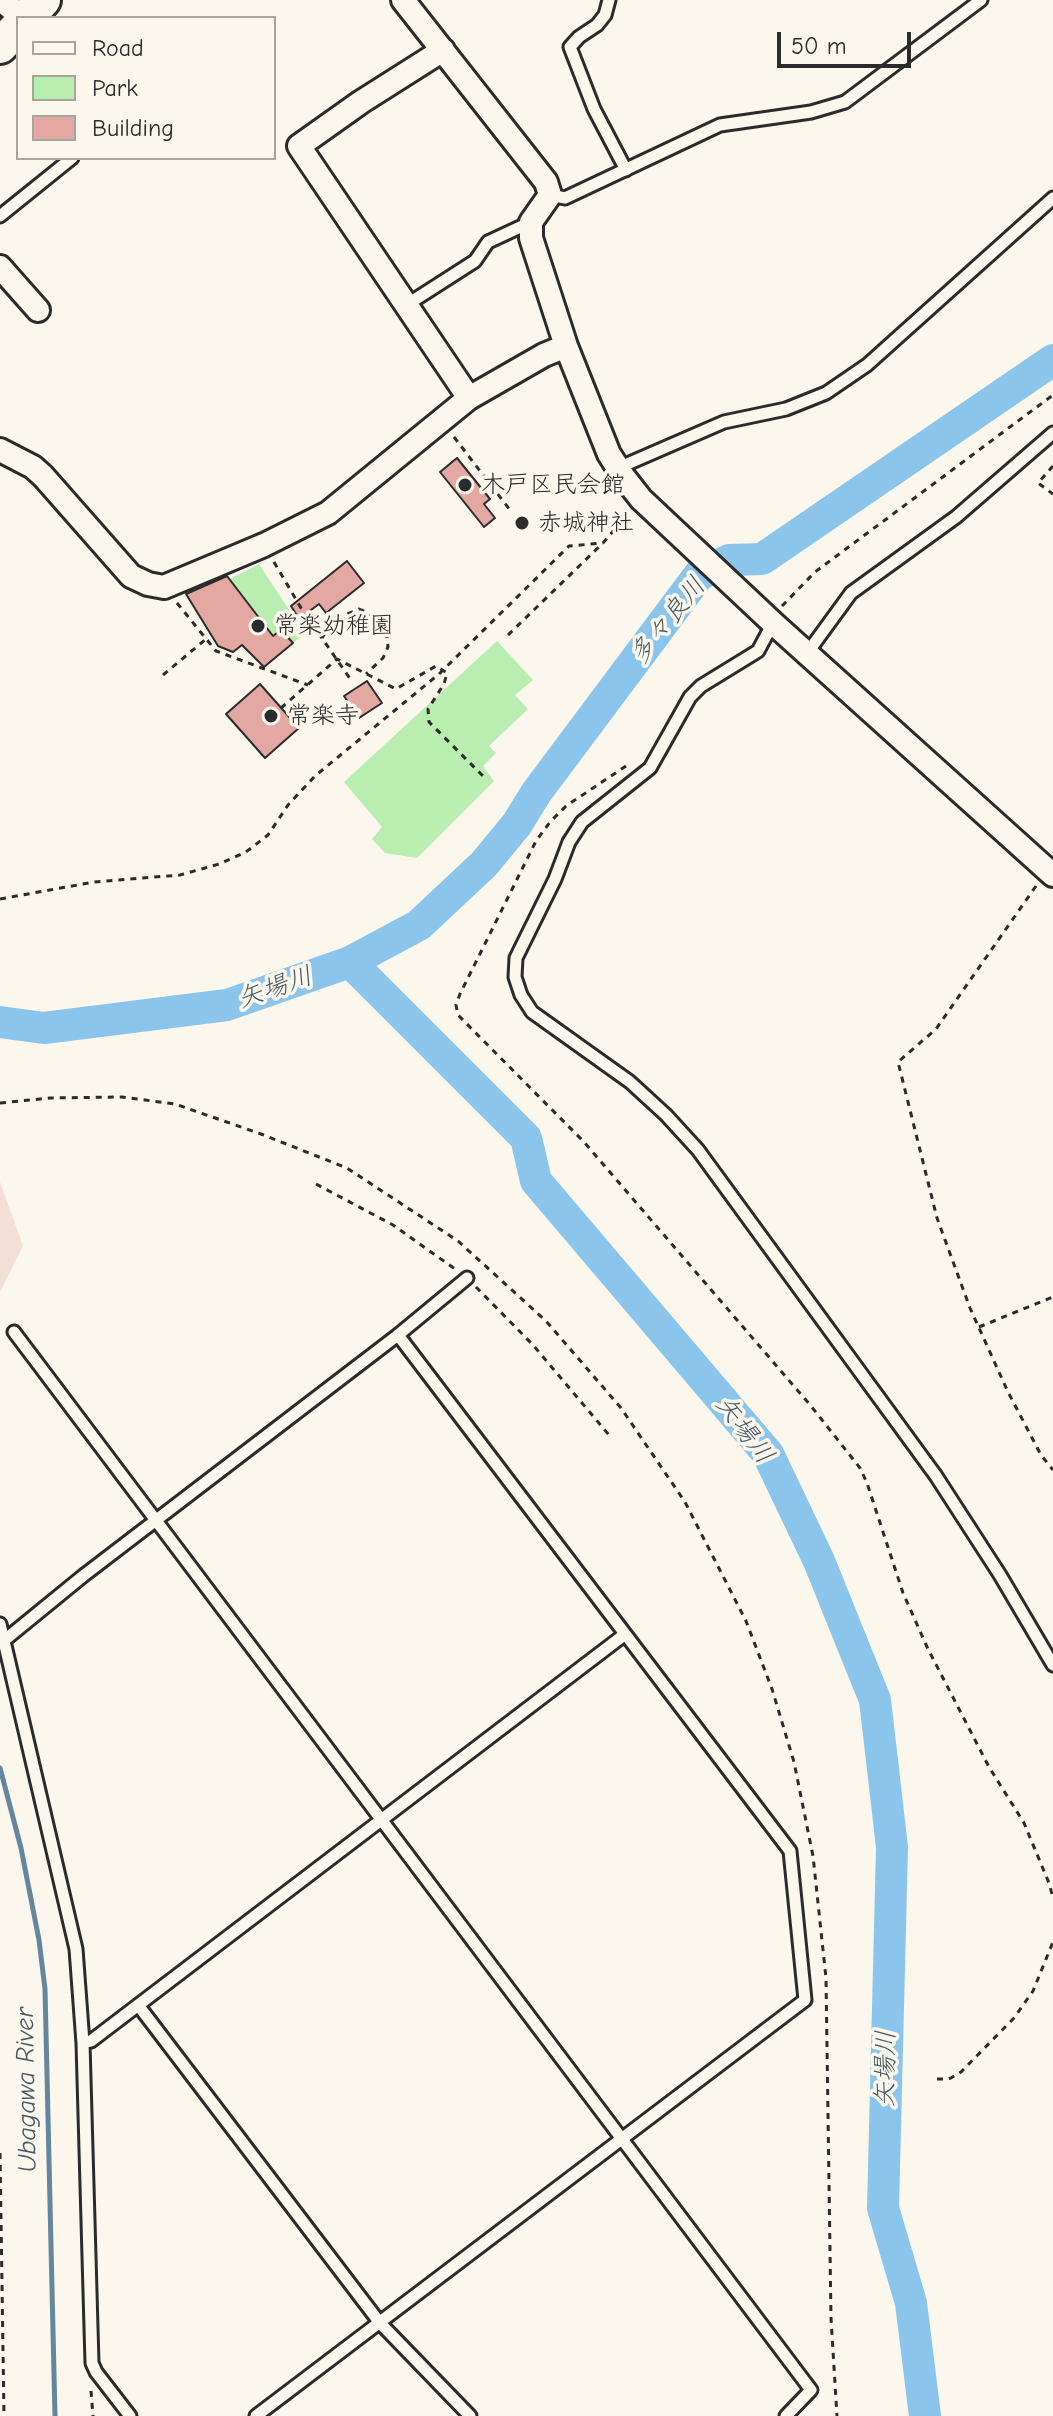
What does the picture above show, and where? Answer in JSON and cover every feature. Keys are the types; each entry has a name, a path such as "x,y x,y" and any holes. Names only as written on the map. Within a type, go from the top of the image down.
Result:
{"main road":[{"path":"27,16 43,0"},
{"path":"0,46 16,29"}],"street":[{"path":"1,0 22,16"},
{"path":"403,0 546,182 550,195 531,222 531,238 566,346 609,454 618,468 641,499 691,546 1050,873"},
{"path":"443,50 299,146 469,398"},
{"path":"0,267 38,310"},
{"path":"0,451 33,467 43,476 131,576 164,587 264,545 328,513 469,398 544,355 566,346"}],"lane":[{"path":"609,0 605,15 597,25 570,47 594,109 626,170"},
{"path":"550,195 565,198 720,125 811,112 845,102 981,0"},
{"path":"0,216 70,160"},
{"path":"618,468 724,422 786,409 826,393 867,365 1053,198"},
{"path":"408,304 475,261 488,242 531,222"},
{"path":"808,652 851,593 956,517 1053,433"},
{"path":"771,620 758,651 701,686 690,697 650,768 582,822 569,842 555,879 516,958 515,977 521,995 532,1012 630,1082 698,1150 936,1476 1053,1665"},
{"path":"2,1643 83,1576 398,1335 467,1278"},
{"path":"14,1332 811,2390 786,2416"},
{"path":"256,2416 805,2000 790,1851 398,1335"},
{"path":"0,1624 2,1643 74,1937 83,2043 92,2363 130,2416"},
{"path":"83,2043 91,2041 624,1635"},
{"path":"138,2005 380,2323 470,2416"}],"path":[{"path":"771,620 815,572 1053,395"},
{"path":"442,421 510,510"},
{"path":"1053,466 1038,483 1053,494"},
{"path":"508,635 603,543 641,499"},
{"path":"0,899 94,882 180,875 219,864 246,852 268,835 288,805 315,776 444,669 569,546 603,543"},
{"path":"264,545 301,608 351,680"},
{"path":"164,587 216,651 308,685"},
{"path":"322,638 330,625 345,615 359,609 368,613 387,637 388,647 383,658 366,674"},
{"path":"163,675 206,639"},
{"path":"337,659 396,689 436,666 444,669 447,673 444,684 428,709 428,718 483,776"},
{"path":"281,708 337,659"},
{"path":"664,745 594,787 566,806 550,822 536,841 460,994 456,1005 458,1015 584,1142 860,1468 903,1593 928,1649 989,1767 1024,1823 1053,1898"},
{"path":"1050,873 936,1029 898,1062 937,1218 978,1327 1041,1455 1053,1470"},
{"path":"316,1184 393,1225 467,1278 533,1345 609,1435"},
{"path":"978,1327 1053,1297"},
{"path":"937,2079 949,2079 961,2072 1014,2018 1033,1991 1053,1942"},
{"path":"0,2153 4,2416"}],"shaded area":[{"path":"0,1182 23,1246 0,1292"}],"green space":[{"path":"259,564 305,634 293,643 281,630 273,636 230,579"},
{"path":"497,641 533,680 515,695 528,709 489,746 496,753 483,766 494,781 417,858 385,853 372,839 382,827 344,782"}],"building":[{"name":"木戸区民会館","path":"457,458 490,499 484,504 495,518 484,527 440,472"},
{"path":"347,561 364,583 326,613 319,604 299,619 291,606"},
{"path":"227,576 273,636 281,630 293,643 264,667 242,645 233,652 218,646 186,594"},
{"path":"367,681 382,703 359,718 344,696"},
{"path":"260,684 299,728 265,758 226,714"}],"waterway":[{"name":"多々良川","path":"0,1022 44,1028 227,1005 350,962 419,925 484,864 517,824 536,793 699,575 729,560 762,559 1053,360"},
{"name":"矢場川","path":"350,962 526,1138 536,1181 768,1454 819,1561 875,1700 892,1847 883,2208 911,2303 925,2416"},
{"name":"Ubagawa River","path":"0,1768 21,1848 45,1989 55,2416"}],"place":[{"name":"木戸区民会館","path":"465,485"},
{"name":"赤城神社","path":"522,523"},
{"name":"常楽幼稚園","path":"258,626"},
{"name":"常楽寺","path":"271,716"}]}
